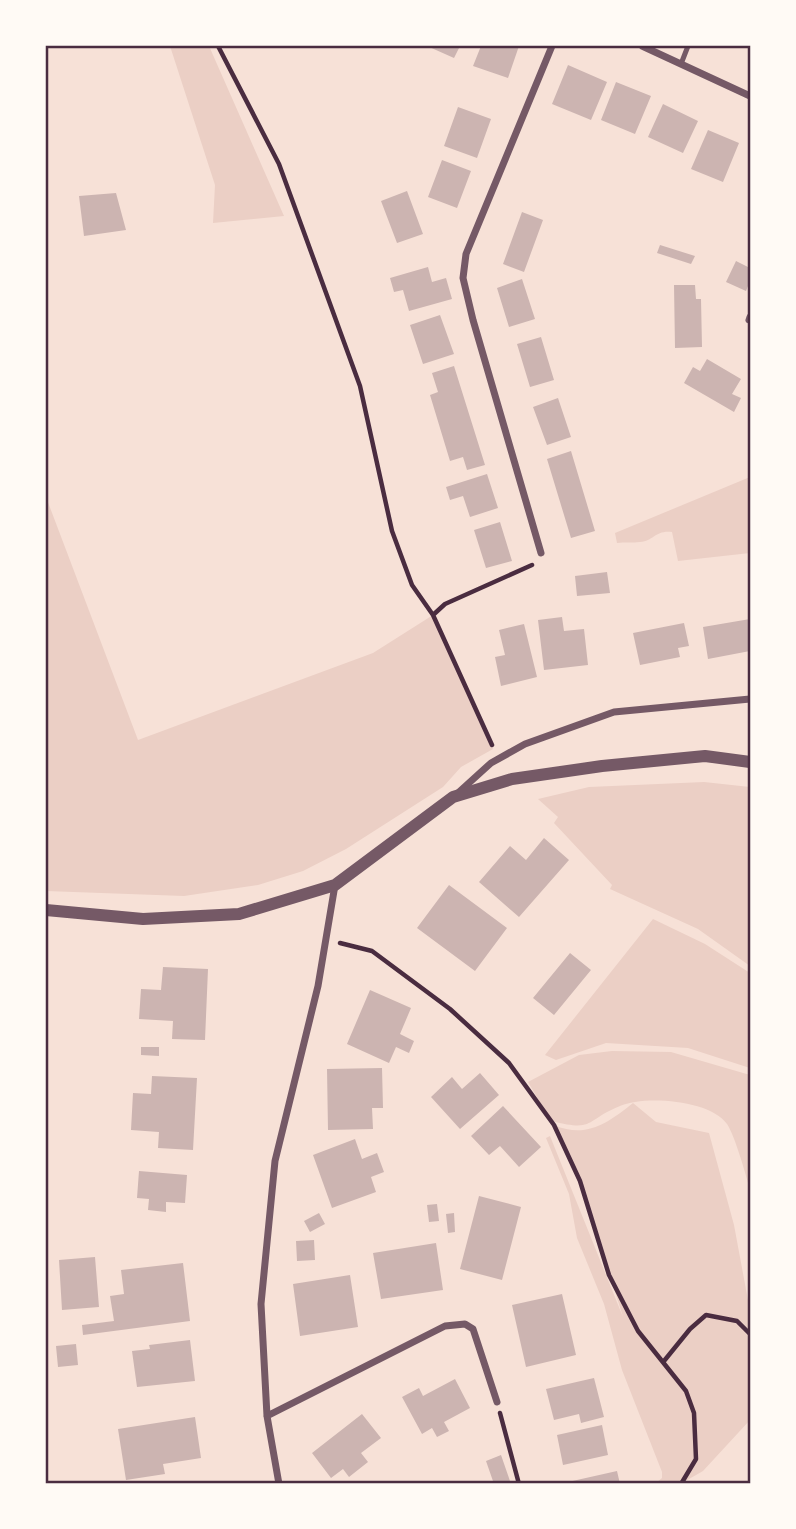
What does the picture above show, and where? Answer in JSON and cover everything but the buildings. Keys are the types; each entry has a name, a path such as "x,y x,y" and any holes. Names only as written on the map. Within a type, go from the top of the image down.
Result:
{"street":[{"path":"541,553 493,395 463,278 466,254 552,46"},
{"path":"642,46 751,96"},
{"path":"46,910 143,919 239,914 335,885 453,797 491,763 525,744 614,712 751,699"},
{"path":"453,797 512,779 602,766 705,757 751,762"},
{"path":"279,1483 267,1416 261,1304 275,1161 318,986 335,885"},
{"path":"267,1416 445,1326 458,1324 473,1329 497,1402"}],"lane":[{"path":"681,64 688,46"}],"path":[{"path":"218,46 279,164 360,386 392,531 412,585 433,615 493,749"},
{"path":"433,615 445,604 540,561 541,553"},
{"path":"325,940 372,951 450,1009 509,1063 554,1125 580,1181 609,1275 638,1331 686,1391 694,1413 696,1459 681,1483"},
{"path":"664,1362 690,1329 706,1315 737,1321 751,1334"},
{"path":"497,1402 519,1483"}],"shaded area":[{"path":"170,46 209,46 284,216 213,223 215,185"},
{"path":"750,477 750,553 678,561 672,532 662,533 645,541 617,543 615,533"},
{"path":"46,497 138,740 373,653 433,615 493,749 461,767 443,787 346,849 303,871 258,885 184,896 46,891"},
{"path":"704,782 750,787 750,966 698,929 610,889 612,885 554,823 558,817 538,799 589,787"},
{"path":"653,919 705,944 750,973 750,1068 688,1048 606,1043 556,1060 545,1055"},
{"path":"612,1051 671,1052 750,1075 750,1190 727,1124 707,1110 676,1102 645,1101 620,1106 583,1125 551,1121 528,1082 579,1055"},
{"path":"633,1103 656,1122 709,1133 734,1225 750,1311 750,1420 703,1471 682,1483 656,1483 662,1478 662,1472 622,1370 604,1304 577,1238 569,1194 546,1138 550,1136 623,1317 580,1181 554,1125 576,1130 596,1127"}]}
